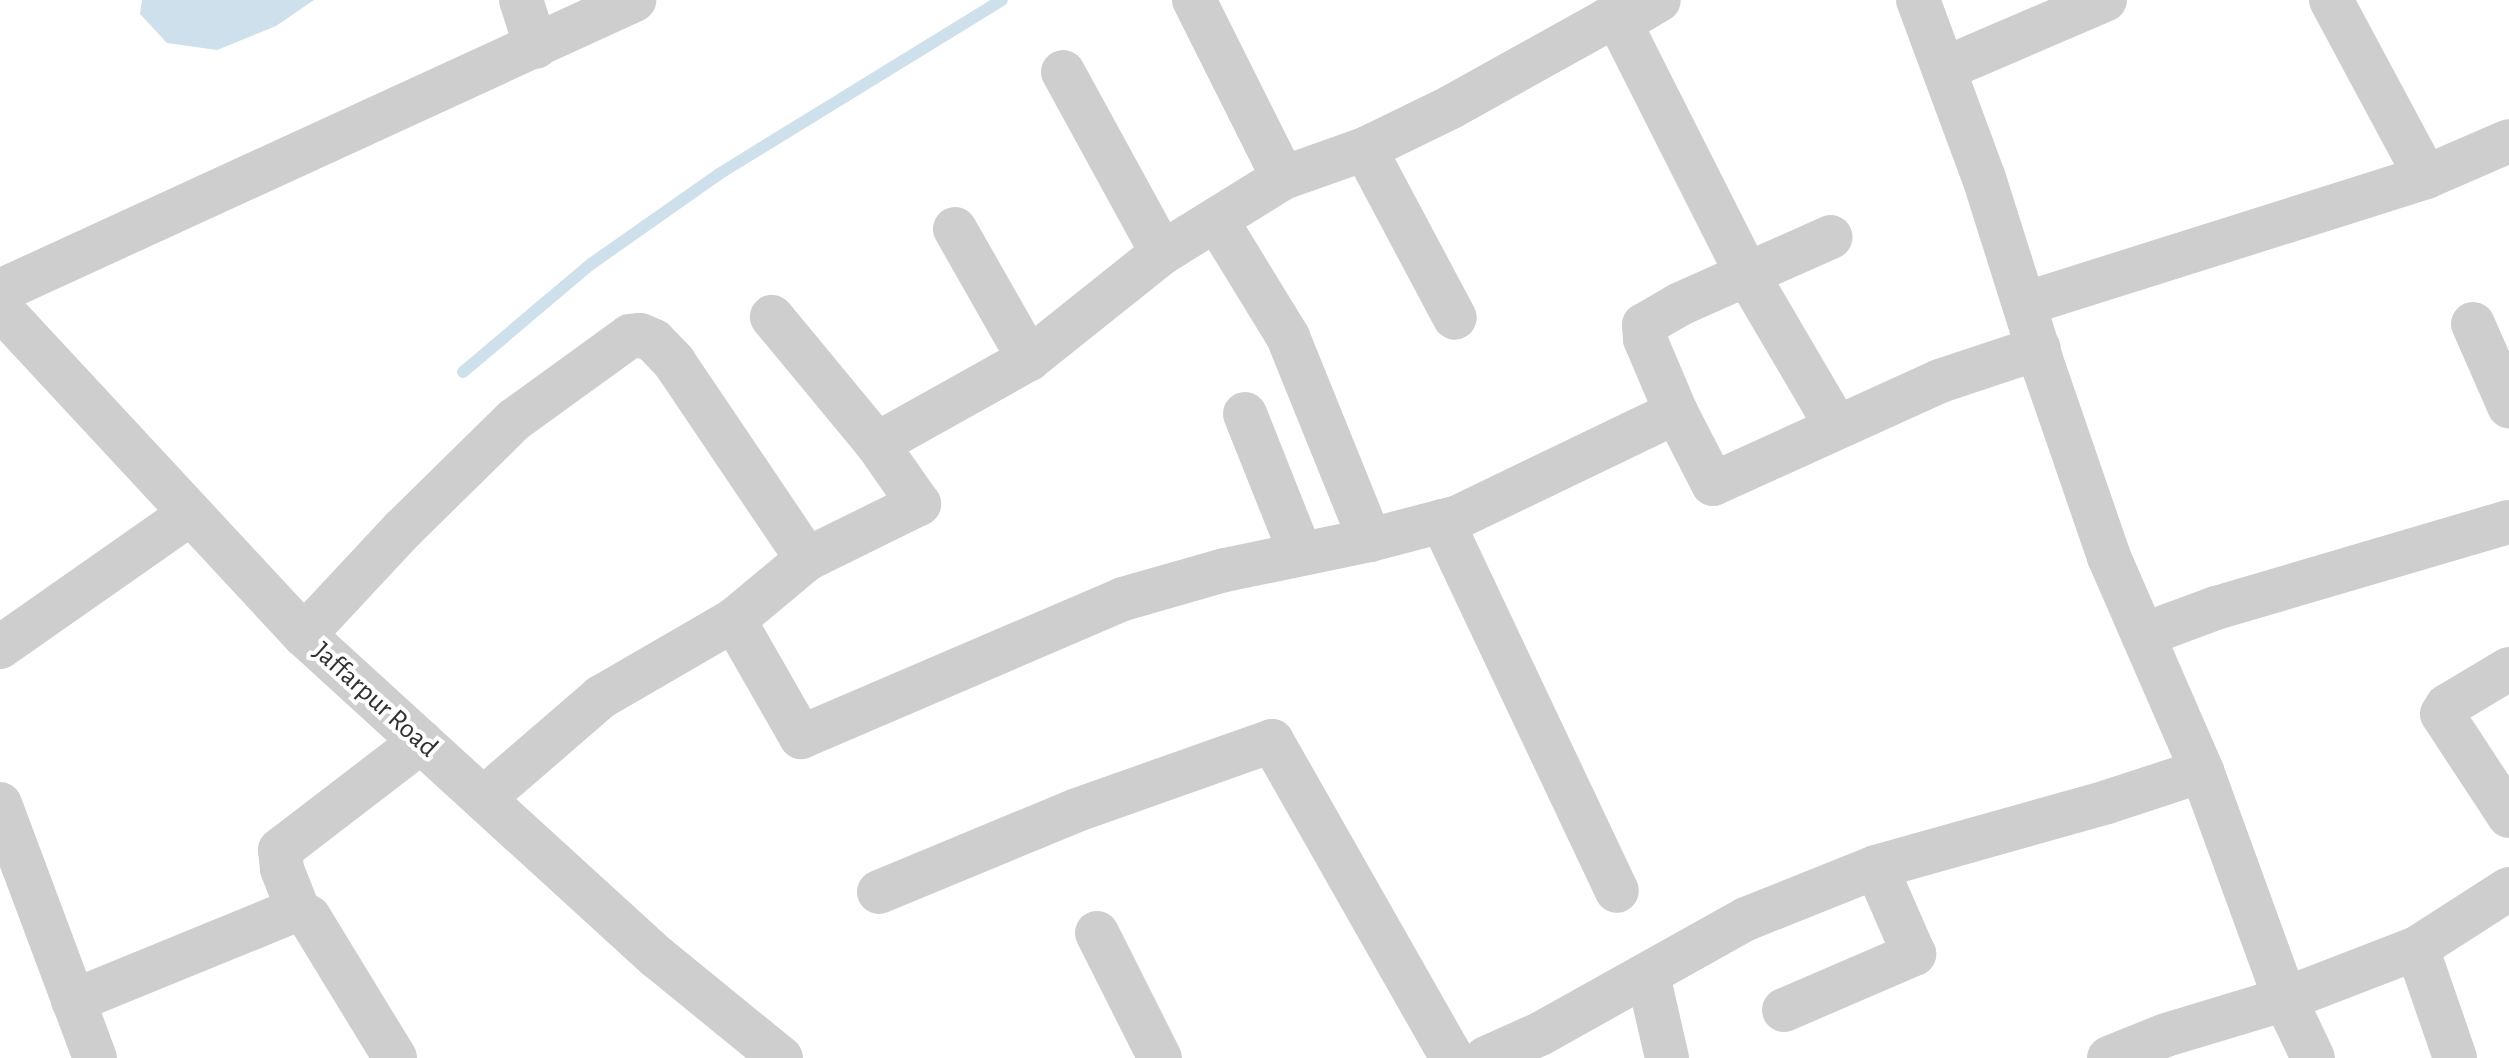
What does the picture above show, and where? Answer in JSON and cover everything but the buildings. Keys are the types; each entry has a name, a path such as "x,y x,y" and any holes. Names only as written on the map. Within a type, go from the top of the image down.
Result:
{"street":[{"path":"521,0 536,47"},
{"path":"0,291 634,0"},
{"path":"1194,0 1283,178"},
{"path":"877,444 1029,359 1162,253 1283,178 1365,149 1451,107 1607,14 1659,0"},
{"path":"1918,0 1946,68 2109,557 2202,771 2285,999 2313,1058"},
{"path":"1946,68 2105,0"},
{"path":"2331,0 2426,177"},
{"path":"1607,14 1747,274 1836,426"},
{"path":"1063,72 1162,253"},
{"path":"2024,304 2426,177 2509,141"},
{"path":"1365,149 1455,318"},
{"path":"1217,221 1288,337 1370,540"},
{"path":"955,229 1029,359"},
{"path":"1831,237 1644,325 1645,339 1676,412 1713,484 1940,381 2039,348"},
{"name":"Jaffarpur Road","path":"0,308 304,635 657,957 781,1058"},
{"path":"484,798 601,697 734,620 807,559 919,504 877,444 772,317"},
{"path":"2473,324 2509,406"},
{"path":"304,635 403,529 514,420 630,336 640,335 654,341 674,362 807,559"},
{"path":"734,620 801,737 1123,599 1300,552 1370,540 1442,521 1676,412"},
{"path":"1245,414 1300,552"},
{"path":"0,647 190,514"},
{"path":"1442,521 1617,891"},
{"path":"2143,635 2229,605 2509,522"},
{"path":"2509,669 2447,706 2442,714 2509,816"},
{"path":"879,892 1077,810 1272,741 1452,1058"},
{"path":"299,912 282,869 280,850 421,742"},
{"path":"1486,1058 1648,975 1746,919 1876,867 2107,802 2202,771"},
{"path":"0,804 15,891 73,1001 95,1058"},
{"path":"1784,1010 1914,954 1876,867"},
{"path":"2109,1058 2166,1035 2285,999 2417,948 2509,889"},
{"path":"73,1001 289,913 299,912 309,917 395,1058"},
{"path":"1097,933 1160,1058"},
{"path":"2417,948 2455,1058"},
{"path":"1648,975 1667,1058"}],"water":[{"path":"142,0 314,0 276,26 217,50 167,43 140,14"}],"waterway":[{"path":"463,372 591,264 719,174 1002,0"}]}
